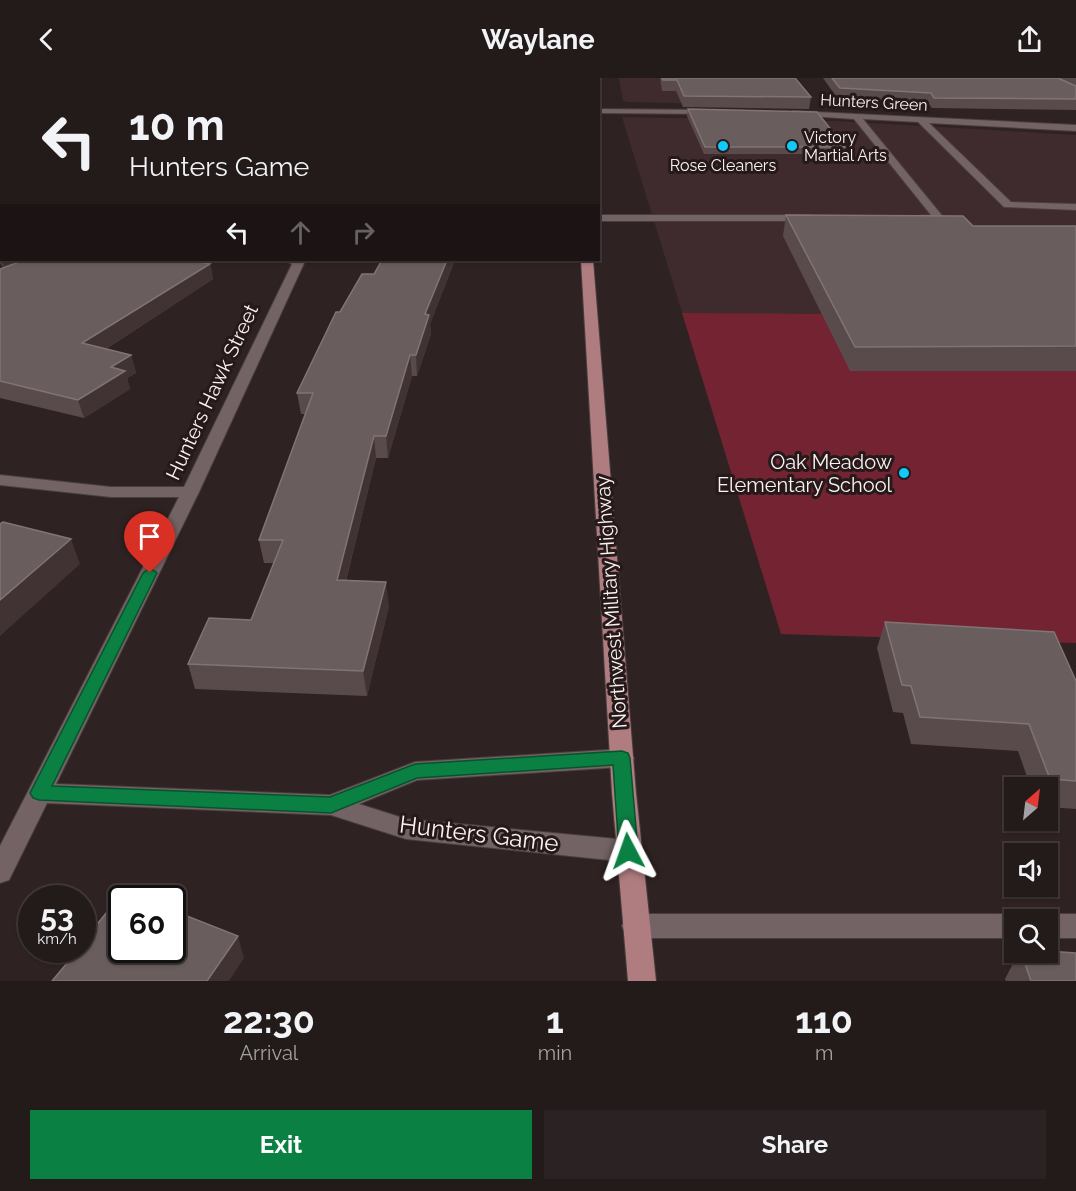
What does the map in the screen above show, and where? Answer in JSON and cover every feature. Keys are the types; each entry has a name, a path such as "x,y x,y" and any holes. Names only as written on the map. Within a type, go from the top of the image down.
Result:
{"main road":[{"name":"Northwest Military Highway","path":"587,261 628,851 642,981"}],"street":[{"path":"600,111 727,112"},
{"name":"Hunters Green","path":"783,112 1076,128"},
{"path":"856,116 939,218 904,218"},
{"path":"920,119 1008,205 1076,207"},
{"path":"600,218 823,218"},
{"name":"Hunters Hawk Street","path":"0,872 190,492 299,261"},
{"path":"0,480 111,492 190,492"},
{"name":"Hunters Game","path":"331,805 415,771 622,758"},
{"name":"Hunters Game","path":"39,793 331,805 406,829 628,851"},
{"path":"636,926 1004,926"},
{"path":"1058,926 1076,926"}],"shaded area":[{"path":"619,78 772,78 781,105 628,102 623,101"},
{"name":"Oak Meadow Elementary School","path":"622,117 836,121 1076,135 1076,643 781,634"},
{"path":"682,313 822,314 851,371 1073,371 1076,333 1076,643 781,634"}],"building":[{"path":"662,78 795,78 811,97 684,96 677,80 663,80"},
{"path":"832,78 1058,78 1076,86 1076,99 934,98 931,93 840,88"},
{"path":"688,109 817,112 845,147 705,147"},
{"path":"786,215 963,216 973,226 1076,226 1076,346 855,347"},
{"path":"21,261 193,261 210,264 82,343 131,355 111,367 125,371 78,400 0,381 0,269"},
{"path":"381,261 447,261 425,314 429,315 416,355 410,355 386,436 374,436 337,580 386,582 363,671 188,664 209,618 251,620 283,540 259,540 313,393 297,393 336,312 340,312 362,274 374,274"},
{"path":"3,522 71,539 0,600 0,524"},
{"path":"885,622 1054,632 1076,681 1076,781 1049,777 1029,724 920,717 911,686 902,685"},
{"path":"108,911 108,963 186,963 186,916 238,936 207,981 52,981 67,963 96,963 96,926"},
{"path":"1058,952 1076,953 1076,981 1031,981 1025,963 1058,963"}],"place":[{"name":"Rose Cleaners","path":"723,146"},
{"name":"Victory Martial Arts","path":"792,146"},
{"name":"Oak Meadow Elementary School","path":"904,473"}],"route":[{"path":"150,573 39,793 331,805 415,771 622,758 628,851"}]}
